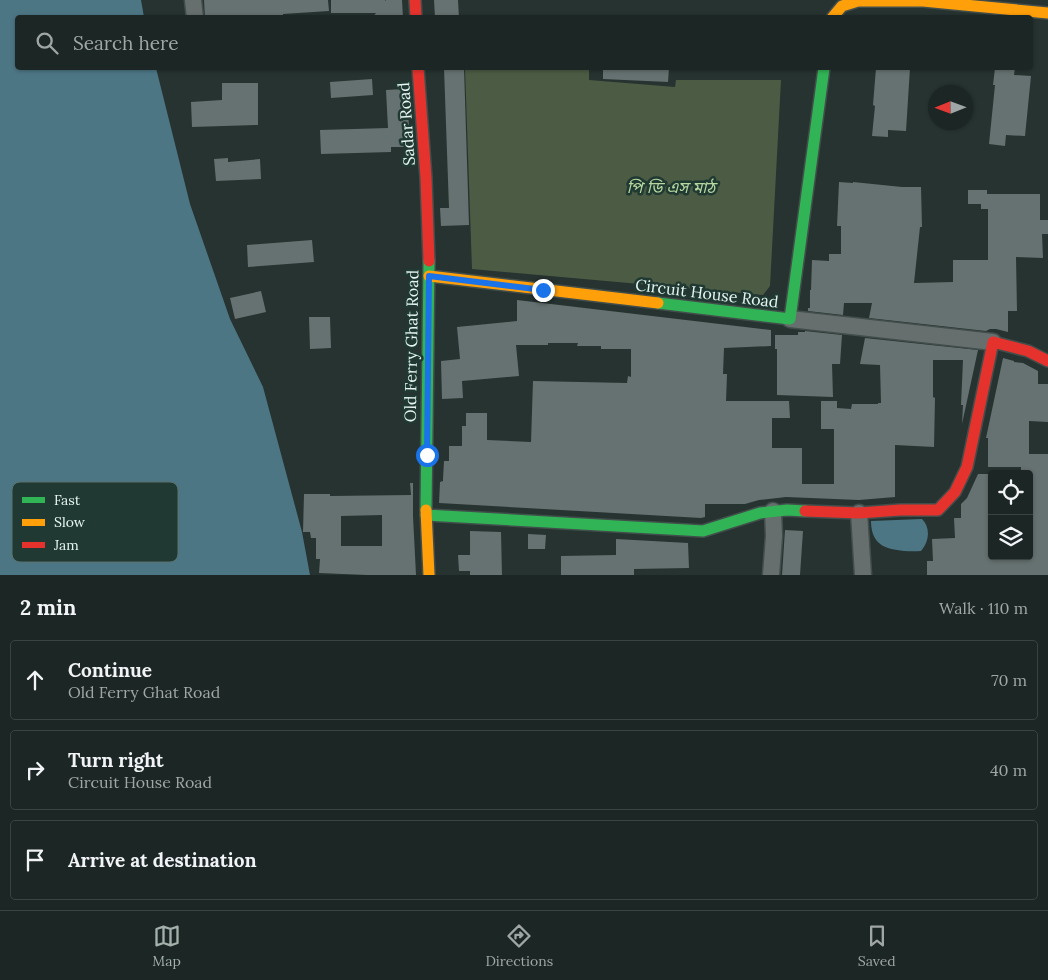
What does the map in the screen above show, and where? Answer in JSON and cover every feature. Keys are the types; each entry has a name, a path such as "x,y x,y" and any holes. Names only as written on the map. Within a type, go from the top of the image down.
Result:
{"street":[{"path":"193,0 195,15"},
{"path":"415,0 416,15"},
{"path":"834,15 842,6 858,1 923,1 1048,14"},
{"name":"Sadar Road","path":"418,70 426,178"},
{"name":"Circuit House Road","path":"429,276 790,319 824,70"},
{"name":"Old Ferry Ghat Road","path":"426,178 429,276 426,515 429,575"},
{"path":"790,319 993,342 1028,351 1048,361"},
{"path":"426,515 703,531 760,513 787,510 859,513 938,510 955,492 967,467 993,342"},
{"path":"771,575 774,536 773,512"},
{"path":"859,513 863,575"}],"green space":[{"name":"পি ডি এস মাঠ","path":"465,70 589,70 589,80 675,87 676,80 781,80 770,286 763,295 472,269"}],"water":[{"path":"0,0 141,0 144,15 15,15 15,70 156,70 190,204 230,319 263,387 302,532 310,575 0,575"},
{"path":"922,519 927,527 928,535 921,551 887,548 877,541 872,530 871,521"}],"building":[{"path":"204,0 328,0 329,11 283,15 205,15"},
{"path":"331,0 402,0 403,15 331,13"},
{"path":"434,0 458,0 459,15 435,15"},
{"path":"444,70 464,70 469,225 441,226 440,208 449,208"},
{"path":"603,70 669,70 668,82 603,79"},
{"path":"876,70 910,70 906,131 888,130 888,137 872,136 875,106 873,105"},
{"path":"995,70 1015,70 1014,75 1031,76 1025,136 1006,135 1005,146 989,144 995,85 993,85"},
{"path":"372,79 373,95 331,98 330,82"},
{"path":"222,83 258,83 258,125 192,127 191,102 222,100"},
{"path":"403,89 404,104 407,104 411,147 391,147 391,152 321,154 320,130 388,128 386,90"},
{"path":"228,158 228,162 260,159 261,179 216,181 214,159"},
{"path":"839,182 921,187 922,227 920,227 914,283 953,282 953,260 988,260 988,209 981,209 981,204 968,204 968,190 987,190 987,194 1040,194 1040,220 1048,220 1048,234 1042,234 1043,258 1016,257 1017,311 1008,311 1008,332 996,329 986,331 869,318 872,303 844,303 843,315 808,311 808,308 810,308 812,260 829,261 829,254 841,254 841,226 837,226"},
{"path":"312,240 314,262 248,267 247,245"},
{"path":"261,291 266,312 235,319 230,298"},
{"path":"517,300 771,330 771,346 724,348 723,374 727,374 726,401 789,401 790,418 772,418 772,448 802,448 802,484 834,484 834,429 821,429 821,401 837,401 837,408 851,409 852,404 881,403 880,365 860,364 865,338 978,350 962,424 963,360 933,360 933,397 935,398 934,447 895,445 895,497 859,500 786,497 759,500 745,504 705,504 705,517 701,518 439,503 444,461 449,461 449,446 462,446 462,426 466,426 466,413 487,413 487,440 531,442 533,381 627,383 628,376 631,377 631,349 601,349 601,346 577,346 578,343 516,345 519,376 462,381 463,398 442,399 441,361 460,359 457,327 517,321"},
{"path":"309,317 330,317 331,348 310,349"},
{"path":"798,332 842,335 840,364 832,364 833,397 777,395 777,349 775,349 775,335 798,335"},
{"path":"1003,358 1023,363 1038,371 1038,384 1048,384 1048,422 1029,421 1029,454 1048,454 1048,575 927,575 927,561 933,561 932,539 955,538 954,518 961,518 961,504 967,498 978,474 988,474 988,560 1033,560 1033,470 1021,470 1021,467 988,467 988,438 986,438"},
{"path":"410,483 413,483 416,575 319,573 320,559 316,559 316,538 311,538 310,532 303,532 304,494 330,494 330,496 411,495","holes":["382,515 382,546 341,546 341,516"]},
{"path":"785,530 803,531 800,575 782,575"},
{"path":"470,531 501,532 502,575 470,575 470,571 459,571 458,555 470,555"},
{"path":"528,534 546,535 545,549 528,549"},
{"path":"616,539 688,543 689,568 634,569 634,575 561,575 561,556 616,555"}],"traffic: fast":[{"path":"658,303 790,319 824,70"},
{"path":"426,510 429,261"},
{"path":"426,515 703,531 760,513 787,510 805,511"}],"traffic: slow":[{"path":"834,15 842,6 858,1 923,1 1048,13"},
{"path":"429,276 658,303"},
{"path":"426,510 429,575"}],"traffic: jam":[{"path":"415,0 416,15"},
{"path":"418,70 426,178 429,261"},
{"path":"805,511 859,513 938,510 955,492 967,467 993,342 1028,351 1048,361"}],"route":[{"path":"427,455 429,276 543,290"}]}
